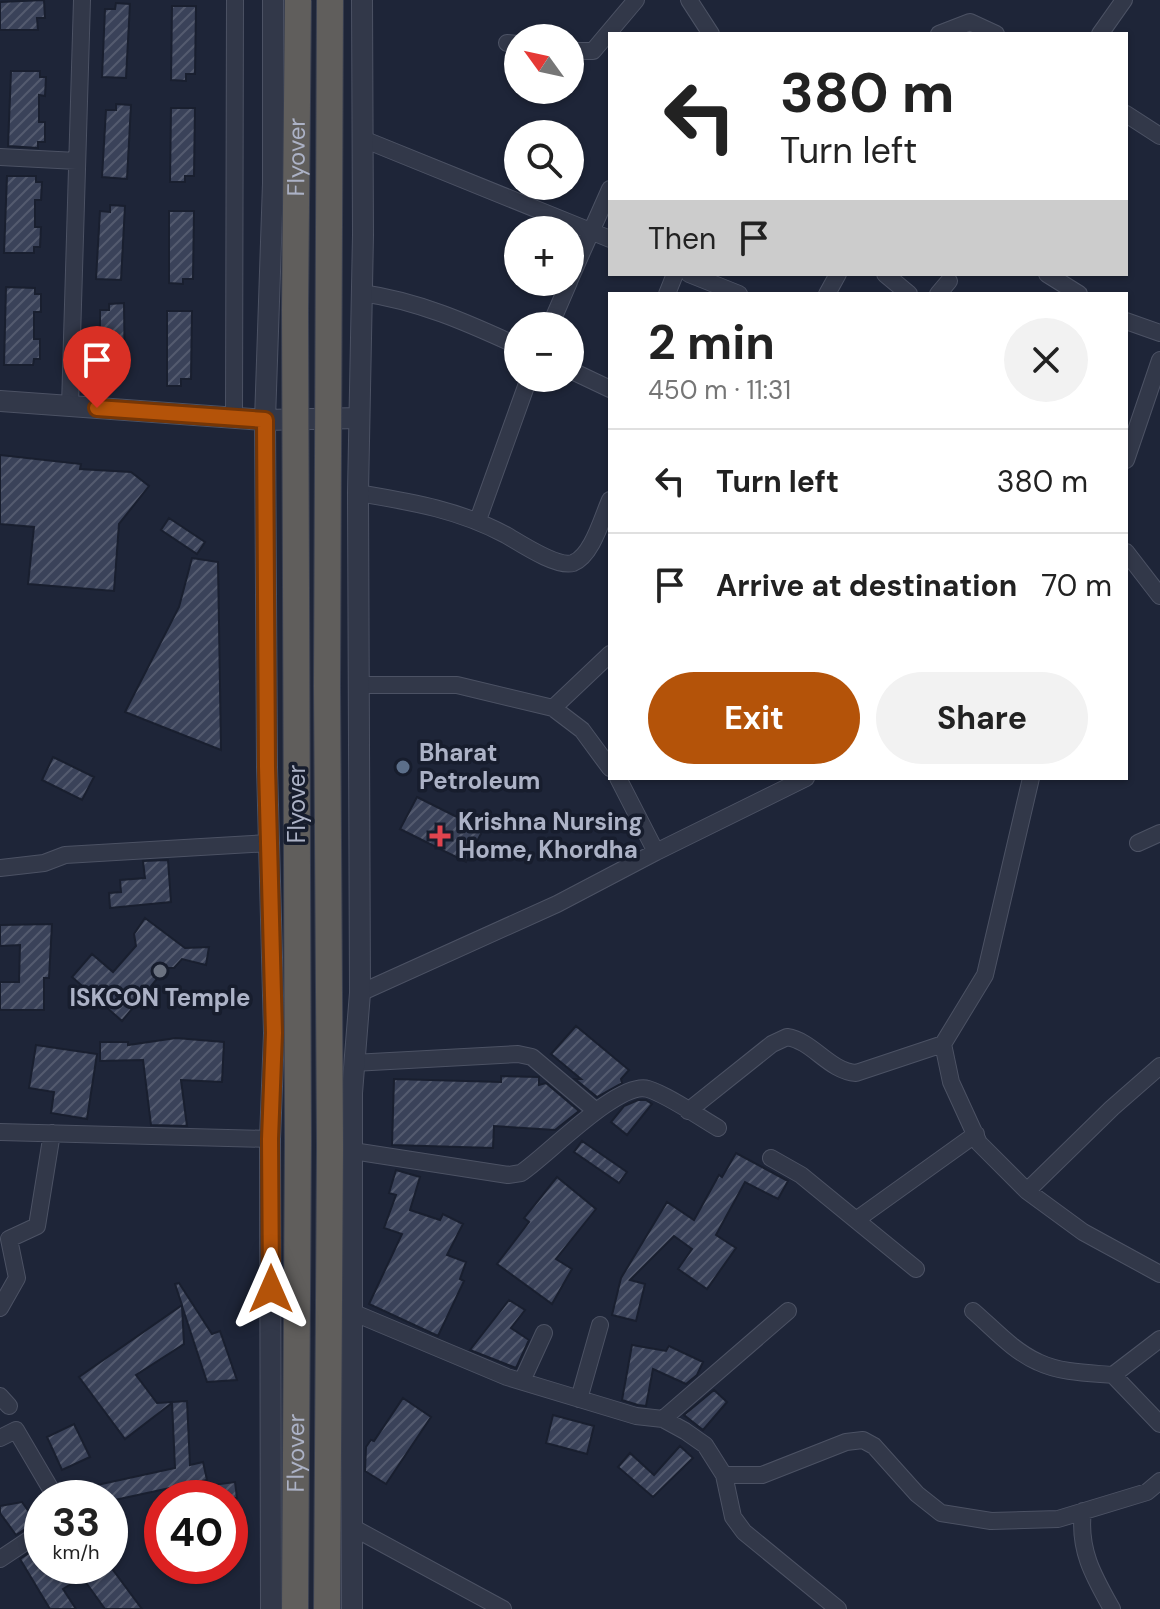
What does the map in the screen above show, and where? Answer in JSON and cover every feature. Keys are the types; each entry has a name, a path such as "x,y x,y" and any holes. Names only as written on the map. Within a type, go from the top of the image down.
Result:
{"highway":[{"name":"Flyover","path":"295,1609 298,1157 295,310 298,0"},
{"name":"Flyover","path":"327,1609 330,0"}],"street":[{"path":"70,406 82,0"},
{"path":"234,418 235,0"},
{"path":"271,1609 270,1139 274,1033 265,420 273,183 273,0"},
{"path":"352,1609 353,1063 360,993 357,685 362,0"},
{"path":"609,32 636,0"},
{"path":"689,0 710,32"},
{"path":"1101,32 1124,0"},
{"path":"944,32 970,22 992,32"},
{"path":"584,51 593,51 608,33"},
{"path":"1128,115 1160,136"},
{"path":"363,139 608,238"},
{"path":"0,157 77,161"},
{"path":"584,247 608,193"},
{"path":"694,276 734,292"},
{"path":"887,276 907,292"},
{"path":"1050,276 1076,292"},
{"path":"362,293 427,306 504,340"},
{"path":"1128,322 1160,333"},
{"path":"1128,454 1160,360"},
{"path":"584,377 608,388"},
{"path":"478,520 524,392"},
{"path":"0,401 265,420 359,418"},
{"path":"358,493 451,510 478,520 554,561 569,564 581,559 608,504"},
{"path":"1128,555 1160,596"},
{"path":"553,708 608,656"},
{"path":"357,685 457,685 553,708 582,730 608,765"},
{"path":"619,780 656,852"},
{"path":"360,993 557,904 802,780"},
{"path":"688,1111 772,1044 787,1037 799,1041 845,1072 870,1070 943,1044 985,975 1031,780"},
{"path":"1138,843 1160,833"},
{"path":"0,868 44,863 65,855 269,843"},
{"path":"943,1044 951,1082 979,1143 1027,1191 1083,1232 1160,1274"},
{"path":"353,1063 518,1054 532,1057 596,1111"},
{"path":"1027,1191 1160,1066"},
{"path":"353,1151 508,1175 521,1173 596,1111 633,1087 648,1089 718,1128"},
{"path":"0,1132 270,1139"},
{"path":"0,1308 17,1278 9,1239 37,1226 52,1133"},
{"path":"856,1220 976,1134"},
{"path":"771,1158 801,1175 916,1269"},
{"path":"663,1419 788,1311"},
{"path":"973,1311 1022,1353 1040,1364 1074,1372 1113,1375 1142,1356 1160,1339"},
{"path":"352,1312 522,1381 636,1416 663,1419 685,1431 705,1445 724,1475 733,1517 744,1532 838,1609"},
{"path":"579,1399 600,1325"},
{"path":"522,1381 544,1333"},
{"path":"1113,1375 1160,1424"},
{"path":"0,1438 16,1430 45,1480"},
{"path":"724,1475 762,1475 846,1442 863,1440 874,1446 917,1494 941,1513 991,1521 1058,1519 1147,1492 1160,1481"},
{"path":"1083,1511 1082,1545 1090,1571 1112,1609"},
{"path":"352,1527 503,1609"},
{"path":"0,1559 24,1543"}],"building":[{"path":"44,0 45,18 37,18 38,30 0,30 0,2"},
{"path":"116,3 130,4 126,78 102,77 105,9 115,9"},
{"path":"172,6 196,6 195,74 186,74 186,81 171,80"},
{"path":"11,71 40,71 40,77 46,77 45,96 39,95 39,122 45,122 45,142 38,142 38,148 8,146"},
{"path":"116,104 131,105 127,179 102,177 106,110 116,110"},
{"path":"171,108 195,108 194,176 185,176 185,182 170,182"},
{"path":"7,176 36,176 36,182 42,182 41,200 35,200 35,227 41,227 40,247 34,247 34,253 4,253"},
{"path":"110,205 125,206 121,280 96,279 100,211 110,212"},
{"path":"169,211 194,211 193,279 183,279 183,284 169,283"},
{"path":"6,287 35,288 35,294 41,294 41,312 34,312 34,339 40,339 40,359 34,359 33,365 4,365"},
{"path":"124,303 125,378 100,378 100,310 109,310 109,304"},
{"path":"167,311 192,311 191,379 181,379 181,386 167,386"},
{"path":"0,455 81,464 80,469 131,472 149,486 119,524 114,591 28,584 34,527 0,524"},
{"path":"169,518 205,542 197,554 161,530"},
{"path":"192,558 218,562 221,750 125,712 179,607"},
{"path":"53,757 94,777 82,800 42,780"},
{"path":"417,797 483,830 466,862 400,829"},
{"path":"168,860 171,902 110,908 109,893 121,892 120,880 145,878 143,861"},
{"path":"145,918 185,948 209,947 206,965 182,959 174,968 166,968 122,1021 72,977 92,954 113,972 136,946 134,934"},
{"path":"52,924 49,978 44,978 44,1010 0,1010 0,982 19,982 20,945 0,946 0,925"},
{"path":"576,1026 629,1070 621,1079 622,1083 597,1097 551,1054"},
{"path":"176,1038 224,1042 222,1082 181,1080 187,1126 151,1125 143,1060 100,1061 100,1042 128,1042 128,1045"},
{"path":"36,1045 97,1054 87,1119 51,1113 54,1092 29,1088"},
{"path":"501,1076 539,1077 539,1085 546,1083 579,1111 555,1130 494,1126 493,1148 392,1145 394,1079 501,1082"},
{"path":"638,1100 652,1104 627,1135 611,1122 624,1106"},
{"path":"582,1141 627,1172 619,1183 574,1152"},
{"path":"736,1153 788,1181 778,1199 745,1182 716,1235 736,1248 707,1289 678,1269 692,1249 674,1236 630,1280 645,1284 636,1321 612,1315 621,1278 667,1202 694,1220 719,1175 722,1177"},
{"path":"396,1170 420,1177 410,1210 440,1220 443,1214 463,1224 447,1255 466,1262 460,1279 464,1281 438,1336 369,1304 402,1234 384,1228 396,1195 389,1193"},
{"path":"557,1177 596,1209 556,1259 572,1269 552,1304 497,1264 529,1222 524,1218"},
{"path":"179,1283 212,1334 220,1331 237,1380 207,1382 182,1306 184,1344 136,1375 157,1403 187,1401 190,1465 203,1462 207,1480 144,1480 144,1494 128,1497 128,1480 120,1480 175,1468 172,1403 125,1439 79,1377 182,1305 175,1284"},
{"path":"509,1300 525,1310 511,1328 529,1340 516,1368 470,1350"},
{"path":"632,1345 666,1351 669,1346 703,1362 697,1375 686,1384 653,1369 646,1406 638,1405 622,1400"},
{"path":"714,1390 727,1402 703,1430 684,1415"},
{"path":"403,1398 431,1417 386,1484 365,1471 366,1447 371,1440 374,1441"},
{"path":"553,1415 594,1426 587,1454 546,1443"},
{"path":"74,1424 90,1457 62,1470 47,1437"},
{"path":"680,1446 693,1458 653,1497 618,1467 630,1453 654,1475"},
{"path":"22,1502 24,1530 16,1535 0,1513 0,1506"},
{"path":"35,1584 71,1584 63,1589 76,1609 50,1609"},
{"path":"87,1584 123,1584 142,1609 105,1609"}],"place":[{"name":"Bharat Petroleum","path":"403,767"},
{"name":"Krishna Nursing Home, Khordha","path":"440,836"},
{"name":"ISKCON Temple","path":"160,971"}],"route":[{"path":"97,408 265,420 267,767 274,1033 270,1139 271,1289"}]}
